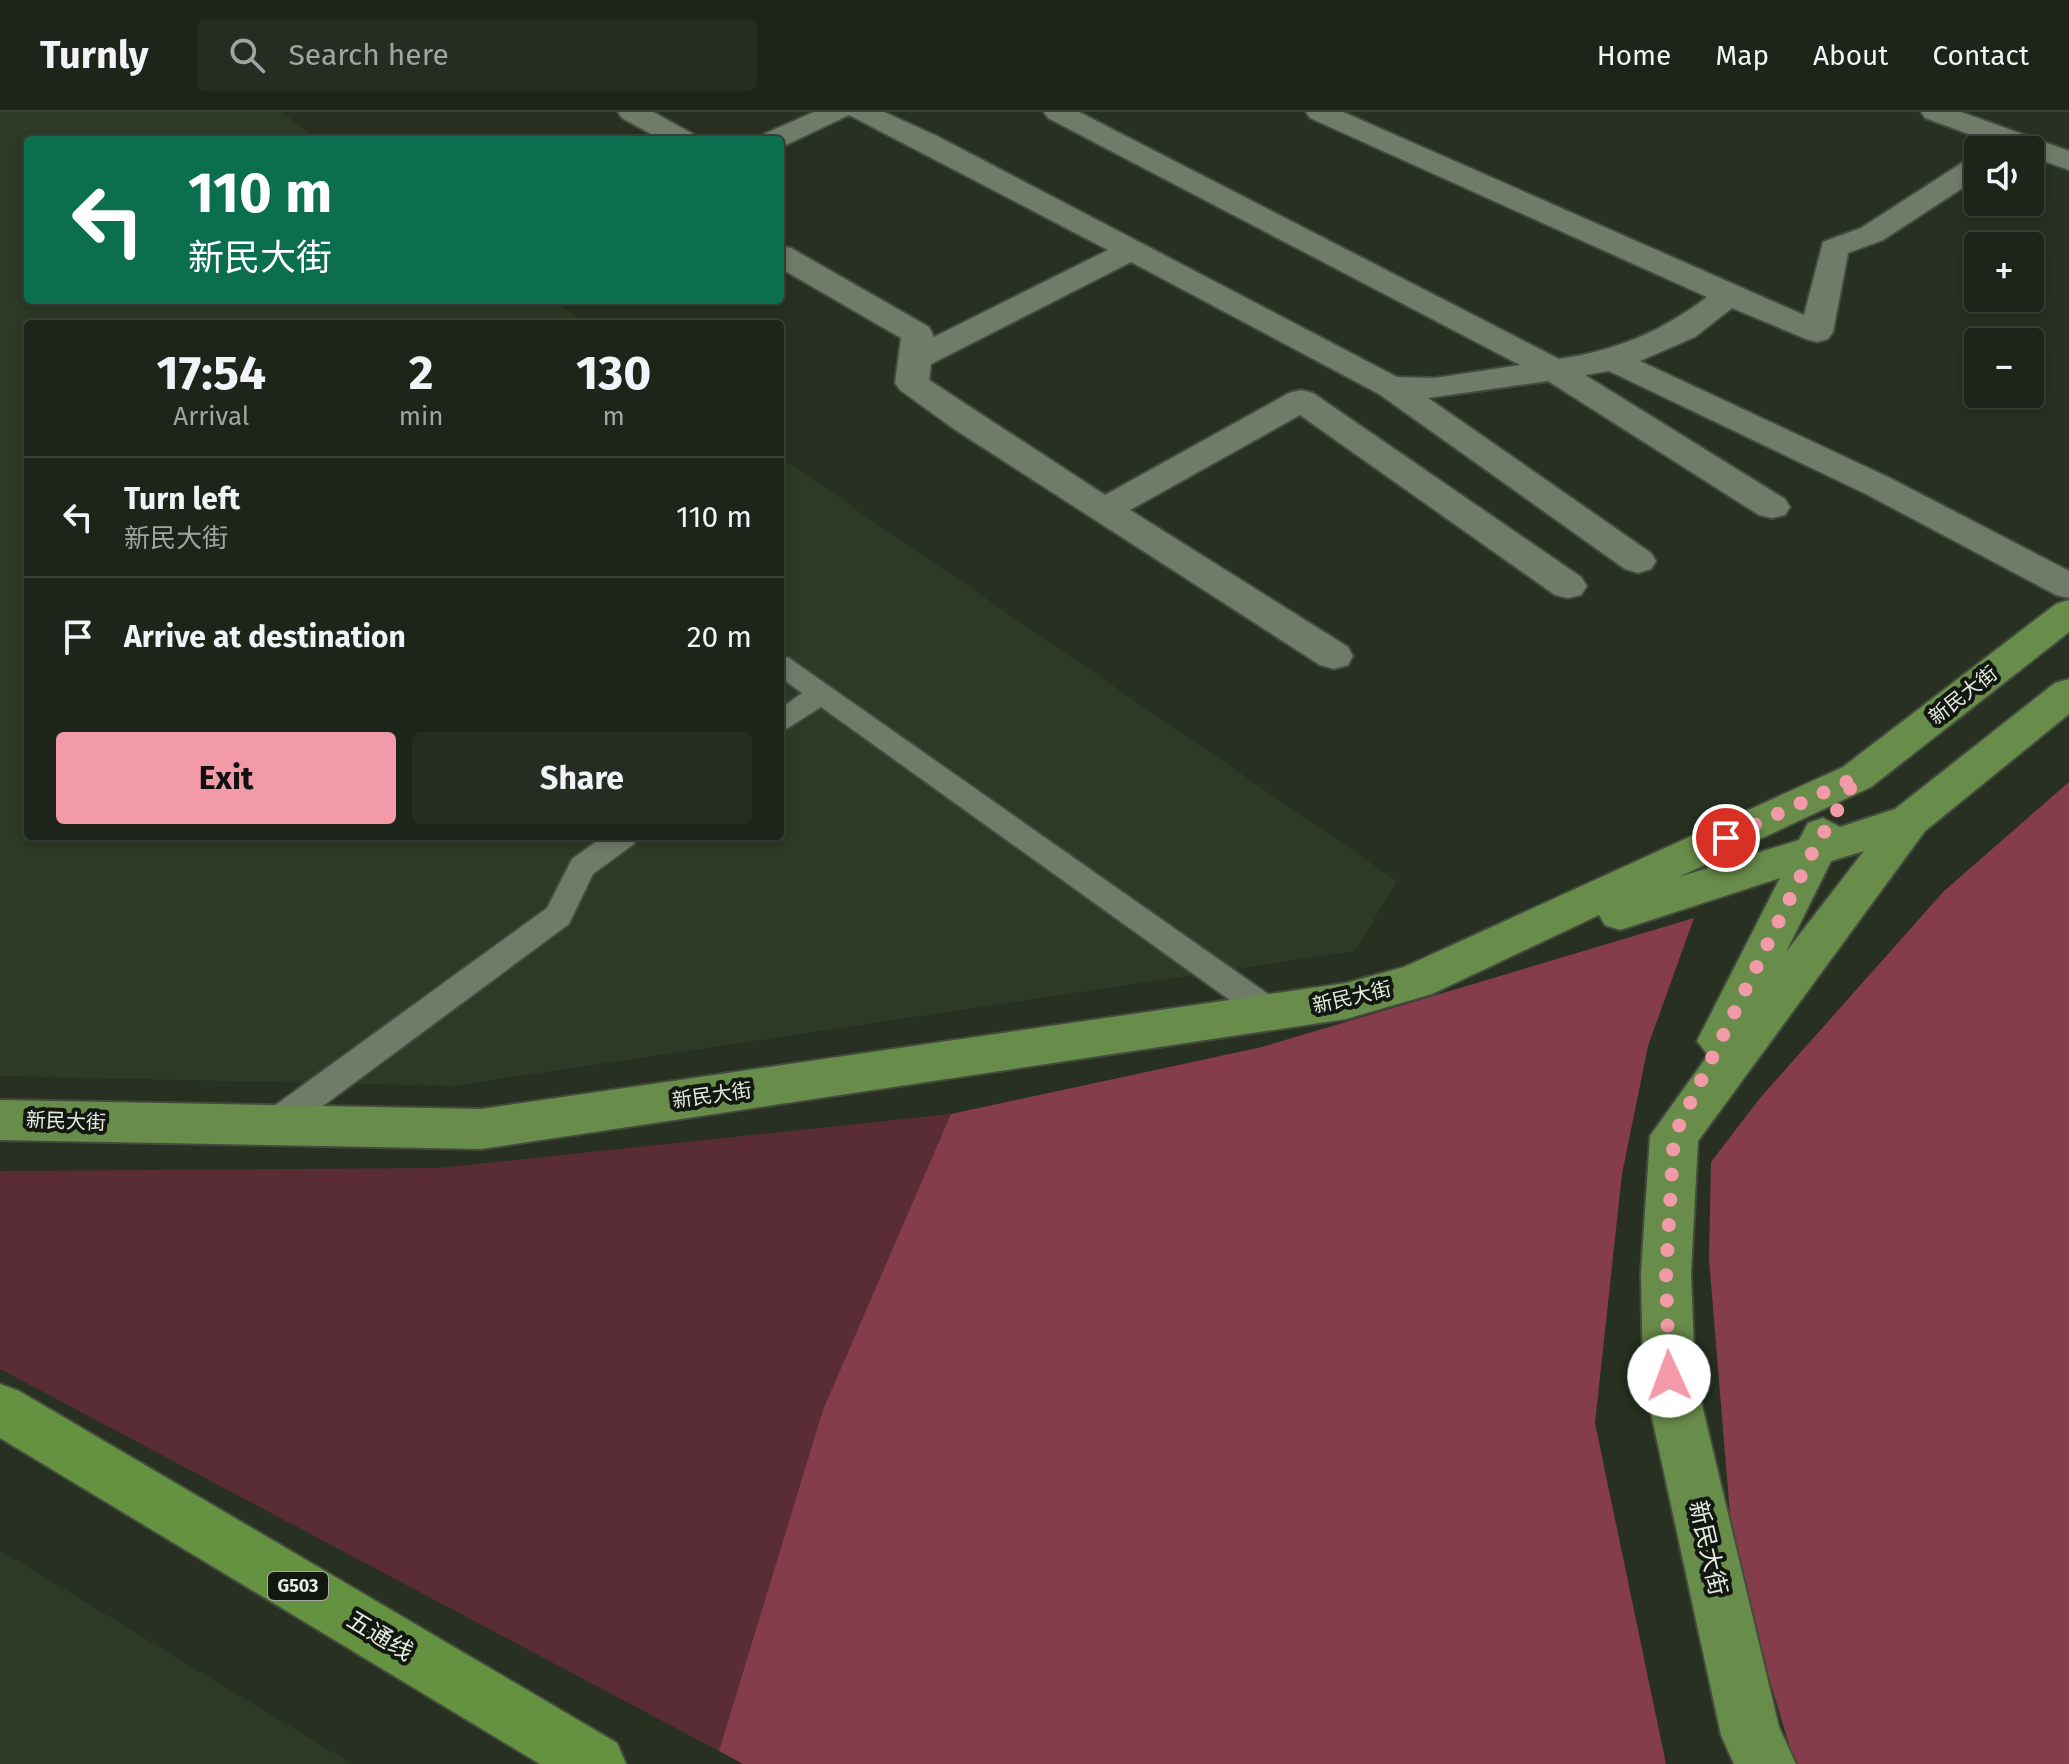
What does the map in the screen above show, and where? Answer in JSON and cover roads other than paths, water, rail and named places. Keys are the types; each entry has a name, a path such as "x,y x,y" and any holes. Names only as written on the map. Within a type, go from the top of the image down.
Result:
{"highway":[{"name":"五通线","path":"0,1409 596,1764"}],"main road":[{"name":"新民大街","path":"1416,981 1857,777 2069,613"},
{"name":"新民大街","path":"1674,1136 1910,820 2069,693"},
{"name":"新民大街","path":"1766,1764 1751,1735 1669,1376 1666,1273 1674,1136 1814,849 1857,777"},
{"name":"新民大街","path":"0,1120 481,1129 1346,1001 1910,820"}],"street":[{"path":"632,112 676,136"},
{"path":"783,136 837,112"},
{"path":"861,112 927,142 1391,387 1638,561"},
{"path":"1058,112 1554,370 1772,507"},
{"path":"1320,112 1817,332 1834,248 1872,234 1964,174"},
{"path":"1935,112 1989,136"},
{"path":"2044,154 2069,161"},
{"path":"915,359 1132,250"},
{"path":"784,257 918,334 912,383 1334,656"},
{"path":"1391,387 1435,388 1613,361 1684,330 1729,295"},
{"path":"1613,361 1878,486 2069,586"},
{"path":"1104,510 1301,400 1568,586"}],"lane":[{"path":"784,667 1270,1012"},
{"path":"784,720 821,693"},
{"path":"270,1127 558,916 582,867 619,840"}]}
